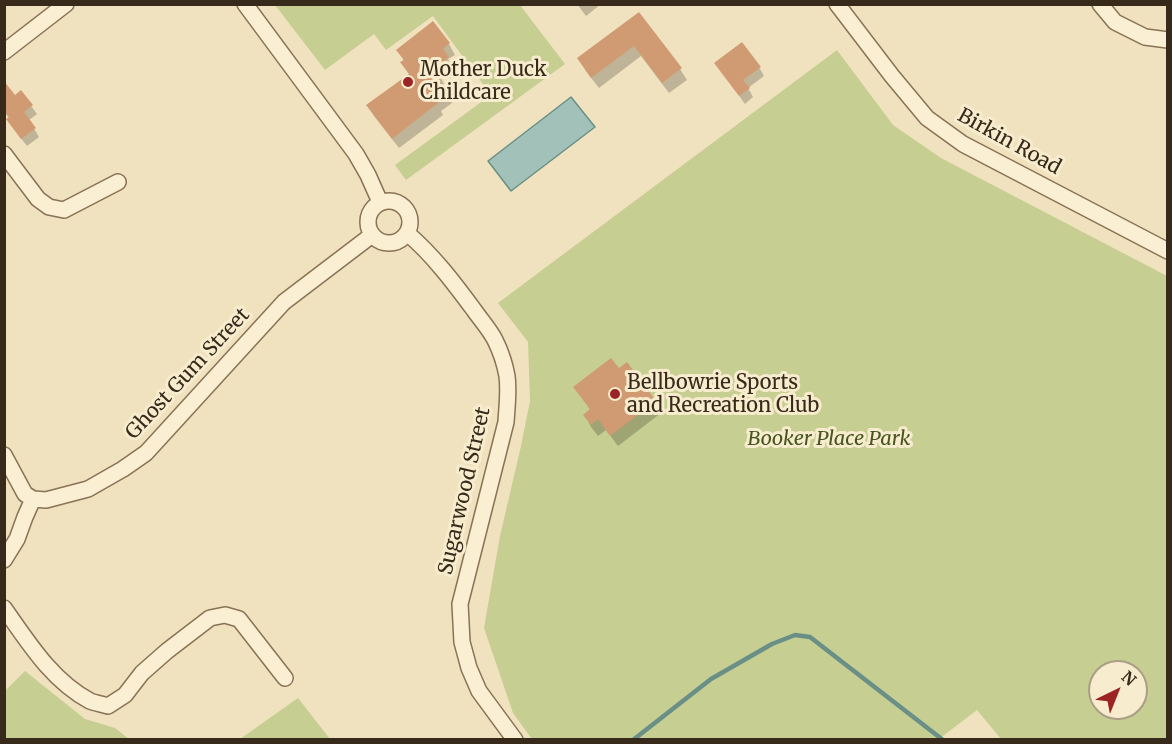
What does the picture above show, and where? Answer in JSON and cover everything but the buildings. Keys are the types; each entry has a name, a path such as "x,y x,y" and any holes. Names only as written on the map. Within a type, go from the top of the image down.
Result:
{"street":[{"path":"4,52 66,4"},
{"path":"244,4 356,154 380,202"},
{"name":"Birkin Road","path":"837,4 927,118 963,144 1167,251"},
{"path":"1100,4 1115,22 1145,37 1167,40"},
{"path":"4,154 38,200 49,207 64,210 118,182"},
{"path":"386,200 398,202 407,210 411,222 404,238 393,243 382,242 372,235 368,225 369,214 380,202 386,200"},
{"name":"Sugarwood Street","path":"407,233 420,243 483,322 495,340 507,374 506,422 460,604 462,642 469,668 479,691 515,740"},
{"name":"Ghost Gum Street","path":"33,500 50,500 88,489 146,453 284,302 372,235"},
{"path":"4,455 25,494 33,500 17,539 4,560"},
{"path":"4,608 39,657 67,684 91,701 108,706 125,695 142,673 192,631 210,618 225,615 239,620 285,678"}],"green space":[{"path":"275,5 520,5 565,64 406,180 395,165 491,95 433,16 386,50 374,34 325,70"},
{"name":"Booker Place Park","path":"837,50 893,125 941,158 1167,276 1167,739 1001,739 977,710 939,739 532,739 513,713 484,628 500,536 530,401 528,342 498,303"},
{"path":"25,671 85,719 115,728 129,739 5,739 5,691"},
{"path":"298,698 330,739 240,739"}],"water":[{"path":"571,97 595,127 511,191 488,161"}],"waterway":[{"path":"633,740 711,679 772,644 795,635 810,637 943,740"}],"place":[{"name":"Mother Duck Childcare","path":"408,82"},
{"name":"Bellbowrie Sports and Recreation Club","path":"615,394"}]}
